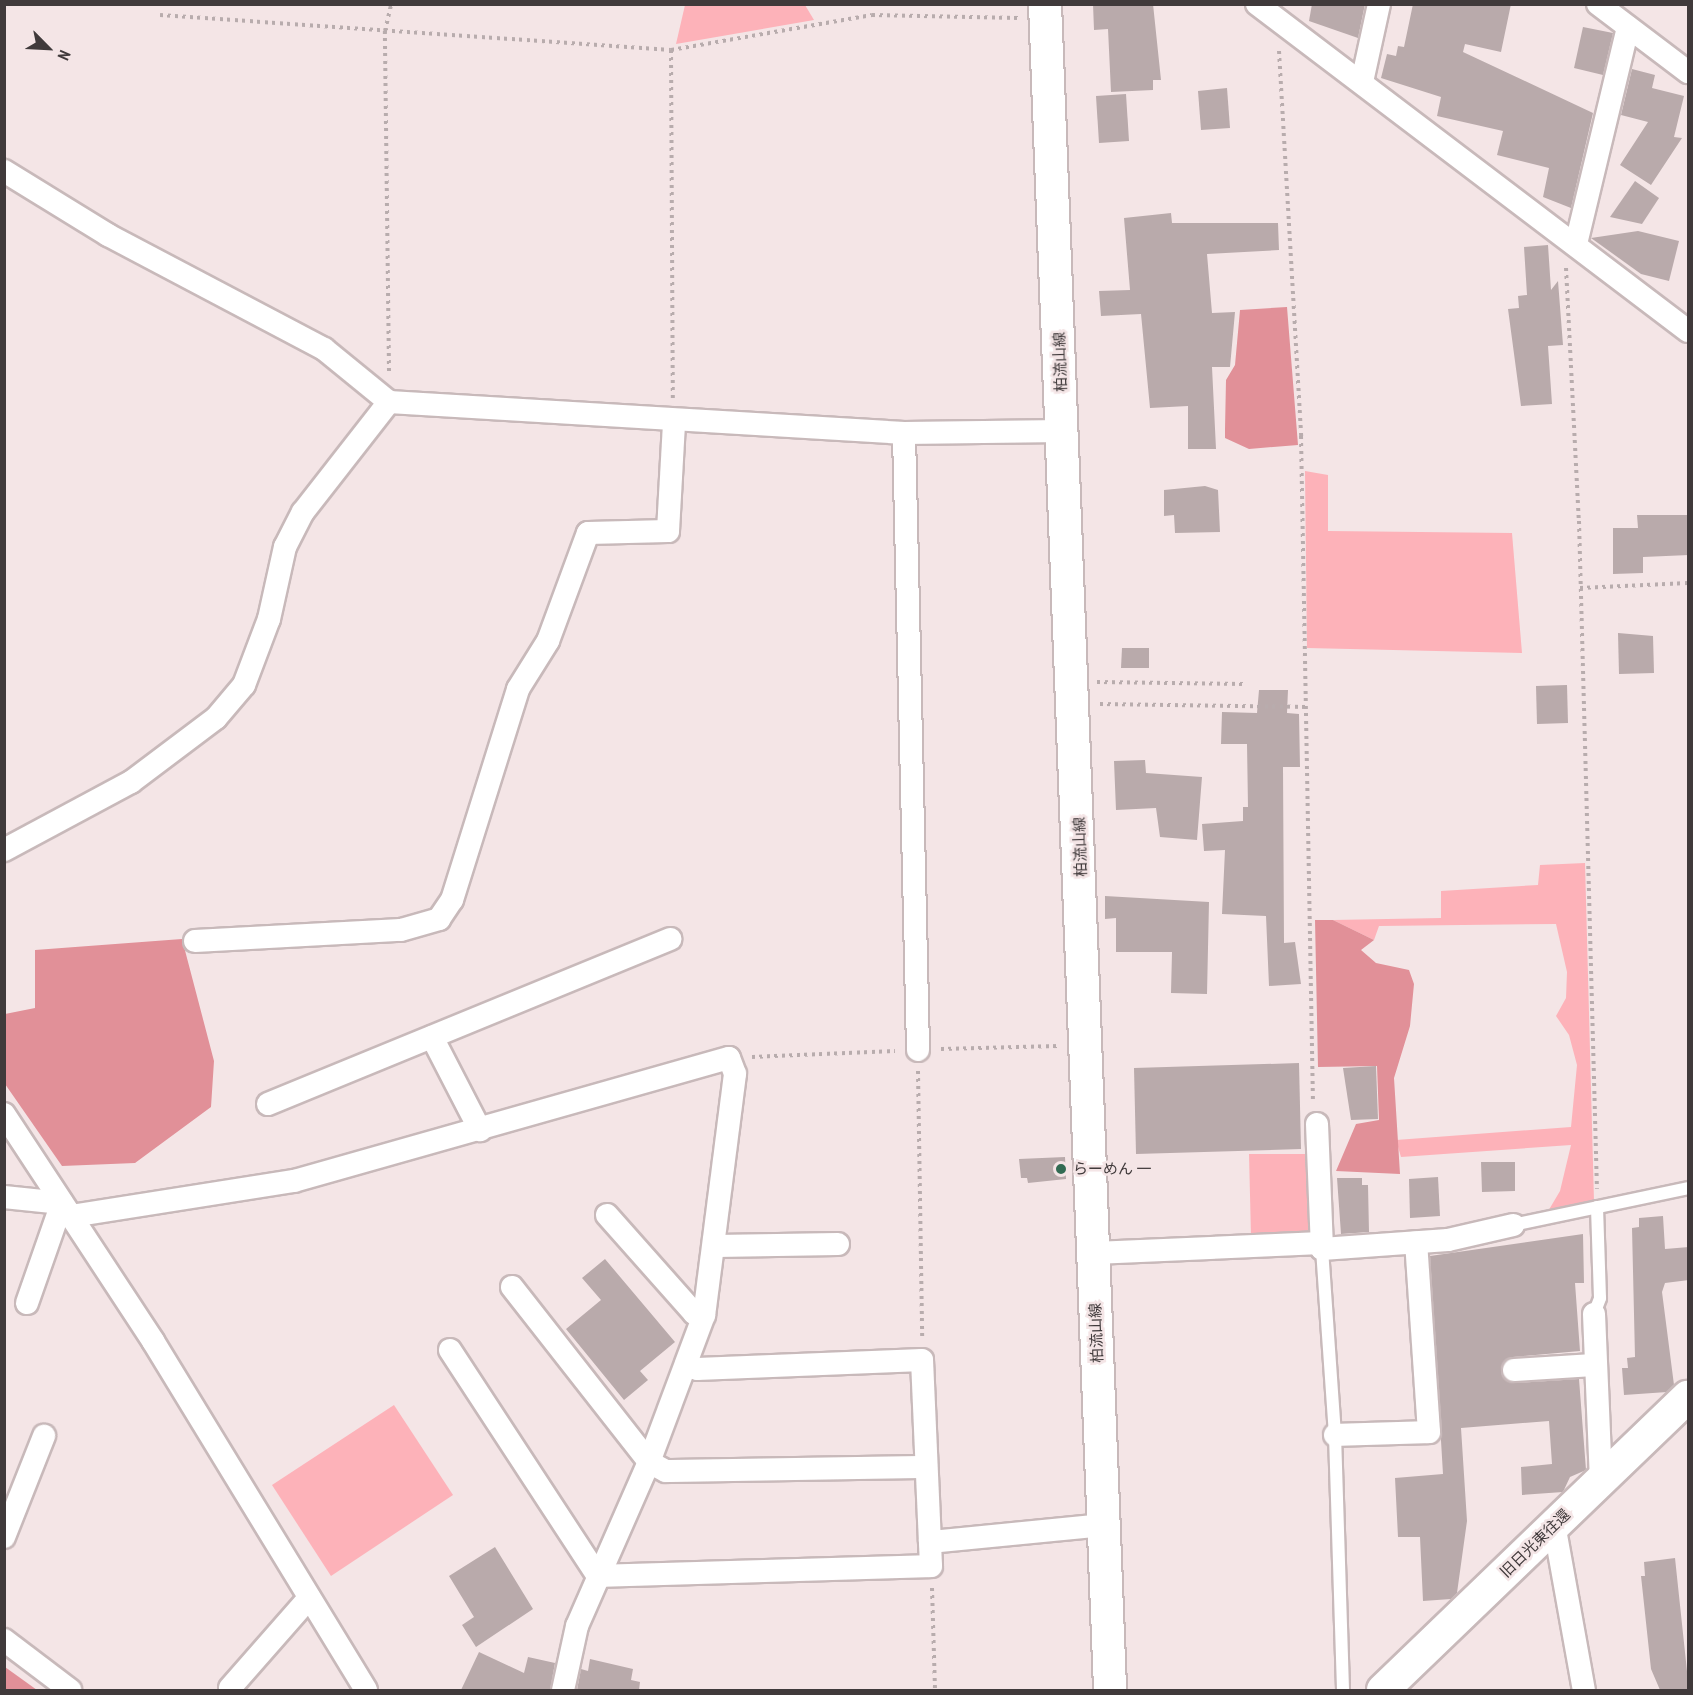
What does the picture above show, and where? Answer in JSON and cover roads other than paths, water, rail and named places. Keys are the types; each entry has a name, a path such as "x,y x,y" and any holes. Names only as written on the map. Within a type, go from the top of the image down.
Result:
{"main road":[{"name":"柏流山線","path":"1045,12 1087,1045 1110,1690"},
{"name":"旧日光東往還","path":"1383,1690 1689,1397"}],"street":[{"path":"1257,4 1689,331"},
{"path":"1362,82 1379,4"},
{"path":"1598,4 1689,72"},
{"path":"1570,239 1628,27"},
{"path":"4,171 108,235 324,349 389,402 674,423 904,434 1063,431"},
{"path":"4,850 131,782 216,718 244,686 269,619 285,547 303,512 389,402"},
{"path":"195,941 400,930 439,918 452,900 518,688 548,641 588,533 668,531 674,423"},
{"path":"904,434 918,1050"},
{"path":"268,1104 670,939"},
{"path":"432,1037 480,1130"},
{"path":"4,1197 67,1209 294,1181 729,1058 735,1074 716,1246 704,1315 649,1462 577,1626 563,1690"},
{"path":"4,1113 67,1209 366,1690"},
{"path":"1317,1124 1321,1246"},
{"path":"27,1303 67,1209"},
{"path":"607,1215 694,1313 704,1315"},
{"path":"1094,1253 1416,1242 1514,1225"},
{"path":"1335,1435 1429,1432 1416,1242"},
{"path":"716,1246 838,1244"},
{"path":"512,1287 649,1462 666,1471 925,1467"},
{"path":"1594,1314 1594,1365 1601,1480"},
{"path":"450,1350 598,1576"},
{"path":"598,1576 931,1566 922,1360 697,1369 686,1364"},
{"path":"1514,1370 1594,1365"},
{"path":"4,1537 44,1436"},
{"path":"1554,1524 1584,1690"},
{"path":"930,1542 1103,1525"},
{"path":"230,1688 309,1598"},
{"path":"4,1640 70,1690"}],"lane":[{"path":"1514,1225 1689,1188"},
{"path":"1594,1314 1599,1298 1597,1207"},
{"path":"1321,1246 1335,1435 1343,1690"}],"place":[{"name":"らーめん 一","path":"1061,1169"}]}
